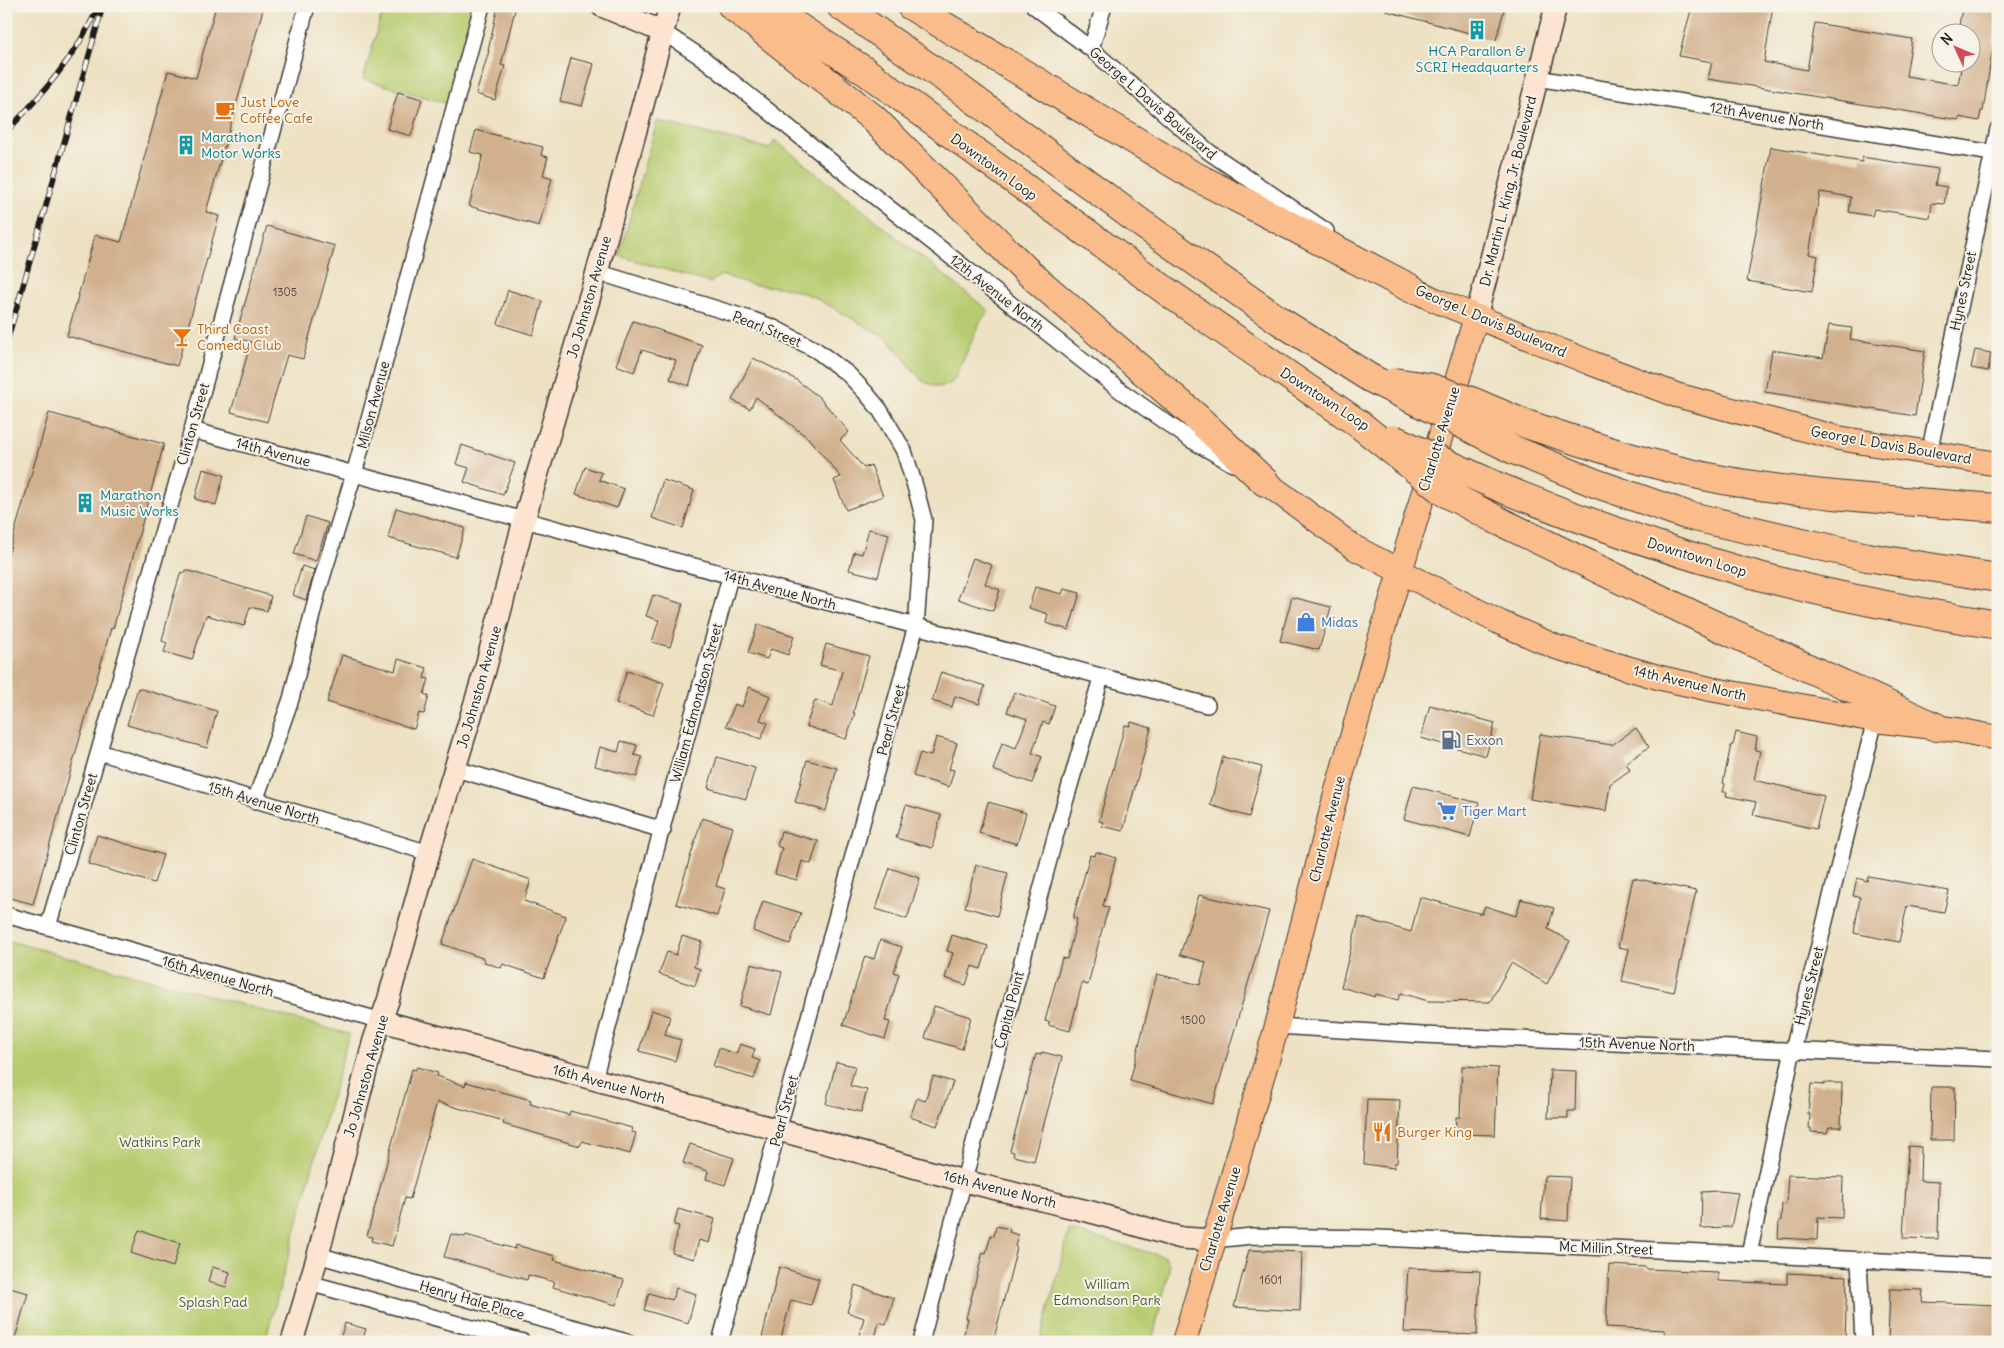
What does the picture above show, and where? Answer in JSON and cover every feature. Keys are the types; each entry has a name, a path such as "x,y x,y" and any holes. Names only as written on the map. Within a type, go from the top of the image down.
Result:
{"highway":[{"path":"841,6 956,86 1141,223 1280,321 1370,378 1514,450 1594,483 1686,515 1867,557 1998,578"},
{"path":"911,6 1191,174 1412,289"},
{"path":"749,10 873,118 1029,274 1194,415 1265,482"},
{"name":"Downtown Loop","path":"749,10 865,71 1168,293 1359,424 1501,488 1633,538 1741,571 1833,594 1996,625"},
{"path":"1370,378 1429,387 1474,402 1523,423 1604,450 1662,467 1724,480 1815,492 1998,508"},
{"path":"1359,424 1444,492 1499,521 1936,728"}],"main road":[{"name":"George L Davis Boulevard","path":"1412,289 1476,317 1676,395 1838,438 1998,464"},
{"name":"Charlotte Avenue","path":"1184,1342 1277,1026 1336,794 1399,571 1476,317"},
{"name":"12th Avenue North","path":"1265,482 1355,548 1399,571"},
{"name":"14th Avenue North","path":"1399,571 1501,623 1556,646 1660,678 1710,690 1875,720 1998,738"}],"street":[{"name":"Clinton Street","path":"48,927 192,430 308,6"},
{"name":"Milson Avenue","path":"255,801 291,699 318,591 354,474 482,6"},
{"name":"12th Avenue North","path":"602,6 663,32 704,60 1121,391 1191,440 1265,482"},
{"name":"Jo Johnston Avenue","path":"292,1342 318,1255 374,1040 382,1021 485,670 524,520 597,272 670,6"},
{"name":"George L Davis Boulevard","path":"1034,6 1091,49 1209,152 1412,289"},
{"path":"1091,49 1104,6"},
{"name":"Dr. Martin L. King, Jr. Boulevard","path":"1476,317 1556,6"},
{"name":"12th Avenue North","path":"1537,78 1995,154"},
{"name":"Hynes Street","path":"1929,453 1995,154 1998,129"},
{"name":"Pearl Street","path":"597,272 774,328 816,350 848,374 880,410 904,451 916,486 924,520 916,626 720,1342"},
{"name":"14th Avenue","path":"192,430 354,474"},
{"name":"14th Avenue North","path":"354,474 1207,706"},
{"name":"William Edmondson Street","path":"594,1079 730,577"},
{"name":"Capital Point","path":"921,1342 1057,830 1101,678"},
{"name":"Hynes Street","path":"1749,1254 1793,1050 1875,720"},
{"name":"15th Avenue North","path":"99,752 430,853"},
{"path":"456,769 662,830"},
{"name":"16th Avenue North","path":"6,916 364,1018 382,1021 964,1181 1074,1207 1182,1238 1214,1240"},
{"name":"15th Avenue North","path":"1277,1026 1422,1035 1998,1059"},
{"name":"Mc Millin Street","path":"1214,1240 1252,1236 1369,1238 1749,1254 1998,1267"},
{"name":"Henry Hale Place","path":"318,1255 482,1303 627,1342"},
{"path":"1859,1260 1863,1342"},
{"name":"Henry Hale Place","path":"309,1283 523,1342"}],"green space":[{"path":"384,6 478,6 449,104 363,79"},
{"path":"657,121 770,149 775,140 989,311 980,322 955,379 948,385 938,387 922,381 888,339 812,296 787,288 754,285 721,275 710,283 619,256"},
{"name":"Watkins Park","path":"6,940 349,1034 265,1342 6,1342"},
{"name":"William Edmondson Park","path":"1069,1230 1165,1257 1169,1264 1169,1271 1152,1342 1040,1342"}],"building":[{"name":"Marathon Motor Works","path":"216,6 264,6 206,212 219,216 177,366 67,336 95,235 121,242 168,71 196,78"},
{"path":"498,6 516,6 501,65 505,66 495,100 476,94 489,51"},
{"name":"HCA Parallon & SCRI Headquarters","path":"1387,6 1505,6 1496,40 1386,11"},
{"path":"1692,6 1773,6 1764,62 1807,70 1815,23 1912,39 1906,76 1958,85 1960,72 1982,72 1982,22 1960,22 1962,8 1998,14 1983,111 1981,111 1979,121 1960,117 1959,120 1708,79 1712,62 1679,56"},
{"path":"571,58 594,64 582,106 560,101"},
{"path":"398,92 422,99 411,136 387,129"},
{"path":"476,130 543,147 541,155 548,157 543,175 552,178 539,226 469,206 483,155 470,152"},
{"path":"1771,147 1862,162 1862,157 1938,169 1935,185 1947,187 1944,204 1932,203 1930,218 1874,209 1872,216 1849,212 1851,197 1820,192 1809,254 1818,256 1812,292 1747,281"},
{"path":"267,226 335,246 303,359 287,355 267,422 231,412 251,342 235,338"},
{"path":"508,290 543,301 533,335 498,324"},
{"path":"633,321 702,345 689,386 670,379 676,360 642,350 634,372 616,365"},
{"path":"1829,325 1852,328 1850,339 1925,351 1915,416 1765,392 1772,350 1823,358"},
{"path":"1975,350 1991,353 1988,371 1971,368"},
{"path":"753,358 795,379 819,397 849,432 840,440 864,468 871,465 883,496 846,510 834,480 841,477 808,438 756,397 750,409 732,400"},
{"path":"49,413 164,444 113,629 111,628 33,904 6,897 6,562"},
{"path":"462,445 515,463 503,495 464,482 469,468 456,464"},
{"path":"585,467 602,473 599,480 624,489 617,508 576,494"},
{"path":"203,469 224,475 216,505 195,499"},
{"path":"663,480 694,490 683,528 652,518"},
{"path":"396,508 465,528 456,557 388,538"},
{"path":"306,516 328,523 316,561 294,554"},
{"path":"869,529 889,534 878,577 849,570 854,552 862,554"},
{"path":"973,558 992,565 985,584 1000,590 993,611 958,599"},
{"path":"302,566 315,570 306,600 293,595"},
{"path":"186,570 271,596 267,611 250,607 244,626 206,615 192,660 164,652 167,643 162,641 172,601 181,572 185,573"},
{"path":"1035,587 1062,594 1064,589 1080,593 1069,630 1046,623 1048,614 1029,608"},
{"path":"653,595 683,604 670,647 652,642 659,620 646,616"},
{"path":"1292,597 1331,607 1319,650 1280,641"},
{"path":"758,624 794,636 788,655 771,649 767,659 748,653"},
{"path":"826,644 869,656 853,713 855,713 846,739 806,726 815,700 833,706 842,671 820,665"},
{"path":"342,655 395,671 398,659 427,668 424,678 429,679 424,694 429,696 424,714 419,713 414,729 327,702"},
{"path":"627,671 664,683 653,715 616,703"},
{"path":"941,672 985,686 979,704 955,696 952,707 932,701"},
{"path":"749,687 770,696 760,720 768,723 761,739 726,726 735,704 742,707"},
{"path":"138,688 217,711 207,748 127,725"},
{"path":"1014,692 1055,706 1049,724 1043,722 1032,753 1042,757 1032,783 993,770 1002,743 1016,748 1027,719 1007,712"},
{"path":"1430,705 1495,723 1486,756 1421,738"},
{"path":"1131,722 1151,728 1123,831 1102,826 1103,822 1099,821 1125,725 1130,726"},
{"path":"1636,728 1649,747 1626,763 1630,770 1610,784 1606,811 1530,799 1540,734 1612,745"},
{"path":"1736,732 1757,737 1755,750 1760,751 1754,780 1824,796 1816,829 1753,815 1756,802 1726,796 1727,792 1723,792 1725,784 1723,783 1731,745 1733,745"},
{"path":"936,737 957,743 949,769 954,770 949,787 913,776 920,753 931,756"},
{"path":"621,741 637,745 634,755 642,757 637,777 595,766 600,747 618,752"},
{"path":"717,757 755,768 746,799 708,788"},
{"path":"1223,757 1262,767 1249,817 1210,805"},
{"path":"807,760 837,768 826,811 795,802"},
{"path":"1413,786 1479,803 1470,837 1404,819"},
{"path":"988,802 1026,813 1017,844 979,833"},
{"path":"906,805 941,815 932,848 896,838"},
{"path":"702,818 733,827 716,886 725,889 717,916 676,904"},
{"path":"781,831 818,841 811,864 802,861 797,880 775,874 782,848 777,846"},
{"path":"97,835 163,855 154,883 88,864"},
{"path":"1096,852 1116,858 1103,906 1109,907 1088,985 1082,983 1070,1031 1048,1025 1050,1022 1045,1021 1062,958 1067,959 1077,919 1073,918 1090,855 1095,856"},
{"path":"472,859 531,880 524,901 566,916 544,978 503,964 501,968 484,962 485,959 442,944"},
{"path":"976,865 1008,873 997,916 965,907"},
{"path":"890,868 920,878 907,919 876,909"},
{"path":"1868,876 1949,891 1944,912 1907,906 1899,942 1854,933 1860,897 1853,896 1857,878 1867,881"},
{"path":"1633,878 1696,891 1674,992 1622,981 1629,949 1618,947"},
{"path":"1199,895 1269,911 1213,1104 1130,1081 1157,974 1200,985 1206,962 1180,955"},
{"path":"1420,897 1482,914 1485,906 1516,916 1521,899 1554,908 1548,929 1570,941 1547,984 1511,963 1490,1002 1428,1001 1401,993 1398,1000 1376,994 1375,997 1341,987 1359,917 1411,932"},
{"path":"763,901 801,913 790,944 753,931"},
{"path":"952,935 988,946 981,969 972,966 966,985 945,978 953,953 947,951"},
{"path":"682,936 702,942 694,967 700,969 695,986 659,974 667,952 676,955"},
{"path":"880,940 902,947 894,972 899,974 885,1021 890,1022 885,1039 843,1025 865,956 874,959"},
{"path":"751,964 782,972 771,1015 740,1006"},
{"path":"934,1006 971,1017 962,1049 925,1038"},
{"path":"651,1010 670,1016 665,1035 681,1040 675,1061 639,1051"},
{"path":"740,1044 755,1049 752,1058 760,1061 754,1079 713,1066 719,1048 736,1054"},
{"path":"1042,1052 1062,1057 1034,1161 1013,1156 1014,1152 1010,1151 1036,1054 1041,1055"},
{"path":"836,1062 855,1066 850,1086 867,1090 861,1112 826,1104"},
{"path":"1462,1066 1498,1068 1495,1135 1455,1134 1456,1117 1460,1117"},
{"path":"417,1067 438,1073 437,1076 465,1086 466,1082 531,1100 530,1104 569,1115 570,1111 632,1128 631,1132 636,1133 630,1154 582,1141 580,1146 503,1124 504,1121 437,1102 410,1199 405,1198 392,1246 371,1241 372,1237 367,1236 412,1069 416,1070"},
{"path":"1550,1070 1576,1071 1575,1111 1568,1111 1568,1118 1548,1118"},
{"path":"933,1076 953,1082 937,1126 910,1117 917,1098 925,1101"},
{"path":"1824,1083 1842,1083 1841,1127 1829,1127 1827,1133 1811,1132 1811,1128 1809,1128 1810,1114 1808,1114 1811,1084 1824,1085"},
{"path":"1931,1087 1955,1087 1954,1140 1930,1140"},
{"name":"Burger King","path":"1367,1099 1400,1100 1397,1163 1394,1163 1394,1168 1364,1164"},
{"path":"690,1144 734,1158 725,1185 706,1179 708,1171 683,1163"},
{"path":"1908,1146 1921,1147 1920,1181 1939,1182 1938,1239 1903,1238"},
{"path":"1788,1175 1843,1177 1842,1218 1818,1217 1817,1240 1778,1238 1782,1204 1786,1205"},
{"path":"1544,1176 1570,1177 1568,1221 1541,1219"},
{"path":"1702,1192 1738,1193 1731,1227 1701,1228"},
{"path":"678,1209 715,1219 709,1243 699,1240 694,1259 672,1253 679,1226 674,1225"},
{"path":"996,1226 1010,1229 1009,1232 1018,1235 1015,1247 1017,1248 993,1342 964,1342 965,1337 963,1337 968,1319 966,1318 983,1252 986,1253 991,1235 994,1236"},
{"path":"139,1230 180,1243 173,1267 131,1253"},
{"path":"451,1234 465,1237 466,1235 515,1249 516,1245 555,1256 554,1260 624,1280 616,1305 553,1287 555,1282 528,1275 527,1280 444,1257"},
{"path":"1249,1250 1302,1252 1300,1311 1234,1307"},
{"path":"1609,1265 1646,1267 1646,1269 1718,1272 1718,1281 1787,1284 1787,1273 1847,1276 1845,1342 1790,1342 1665,1337 1665,1330 1606,1327"},
{"path":"212,1267 230,1272 226,1287 208,1282"},
{"path":"779,1267 819,1279 811,1305 791,1300 780,1342 761,1342"},
{"path":"1408,1268 1480,1271 1477,1335 1404,1332"},
{"path":"855,1285 894,1298 886,1324 879,1322 874,1342 857,1342 864,1318 847,1312"},
{"path":"6,1287 28,1293 14,1342 6,1342"},
{"path":"676,1288 696,1294 688,1323 644,1310 649,1293 672,1300"},
{"path":"1890,1289 1923,1290 1922,1302 1998,1305 1998,1342 1888,1342"},
{"path":"345,1323 366,1329 362,1342 339,1342"}],"railway":[{"path":"6,345 103,6"},
{"path":"6,132 57,75 79,44 97,10"}],"place":[{"name":"HCA Parallon & SCRI Headquarters","path":"1477,30"},
{"name":"Just Love Coffee Cafe","path":"225,110"},
{"name":"Marathon Motor Works","path":"186,145"},
{"name":"Third Coast Comedy Club","path":"182,337"},
{"name":"Marathon Music Works","path":"85,503"},
{"name":"Midas","path":"1306,622"},
{"name":"Exxon","path":"1451,740"},
{"name":"Tiger Mart","path":"1447,811"},
{"name":"Burger King","path":"1382,1132"}],"park label":[{"name":"Splash Pad","path":"213,1302"}]}
